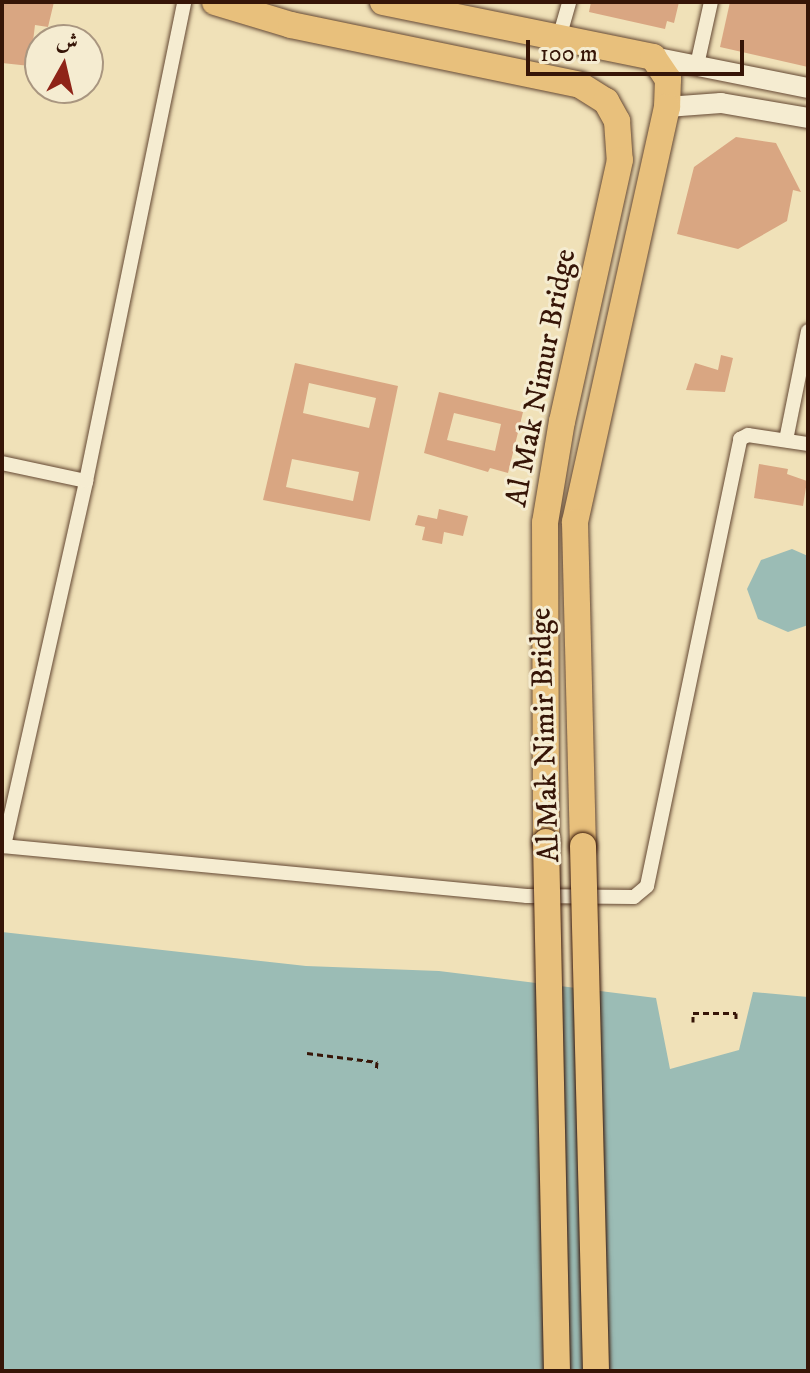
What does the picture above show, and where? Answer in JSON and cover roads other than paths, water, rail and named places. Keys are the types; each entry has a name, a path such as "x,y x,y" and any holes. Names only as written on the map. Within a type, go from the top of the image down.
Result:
{"highway":[{"path":"215,2 291,25 540,75 593,92 591,65 611,47"},
{"path":"383,2 653,57 668,79 667,107"},
{"name":"Al Mak Nimur Bridge","path":"546,842 545,523 562,421 621,149 612,109 593,92"},
{"name":"Al Mak Nimir Bridge","path":"596,1371 575,522 667,107"},
{"name":"Al Mak Nimir Bridge","path":"546,842 557,1371"}],"street":[{"path":"184,2 86,481 3,846 527,896 634,897 647,886 737,448 748,435 808,444"},
{"path":"559,38 569,2"},
{"path":"697,65 711,2"},
{"path":"653,57 808,88"},
{"path":"667,107 721,103 808,118"},
{"path":"786,440 808,331"},
{"path":"2,463 86,481"}],"water":[{"path":"792,549 808,556 808,625 788,632 758,619 747,589 761,560"},
{"path":"2,932 306,966 439,971 656,998 670,1069 739,1050 753,992 808,997 808,1371 2,1371"}]}
